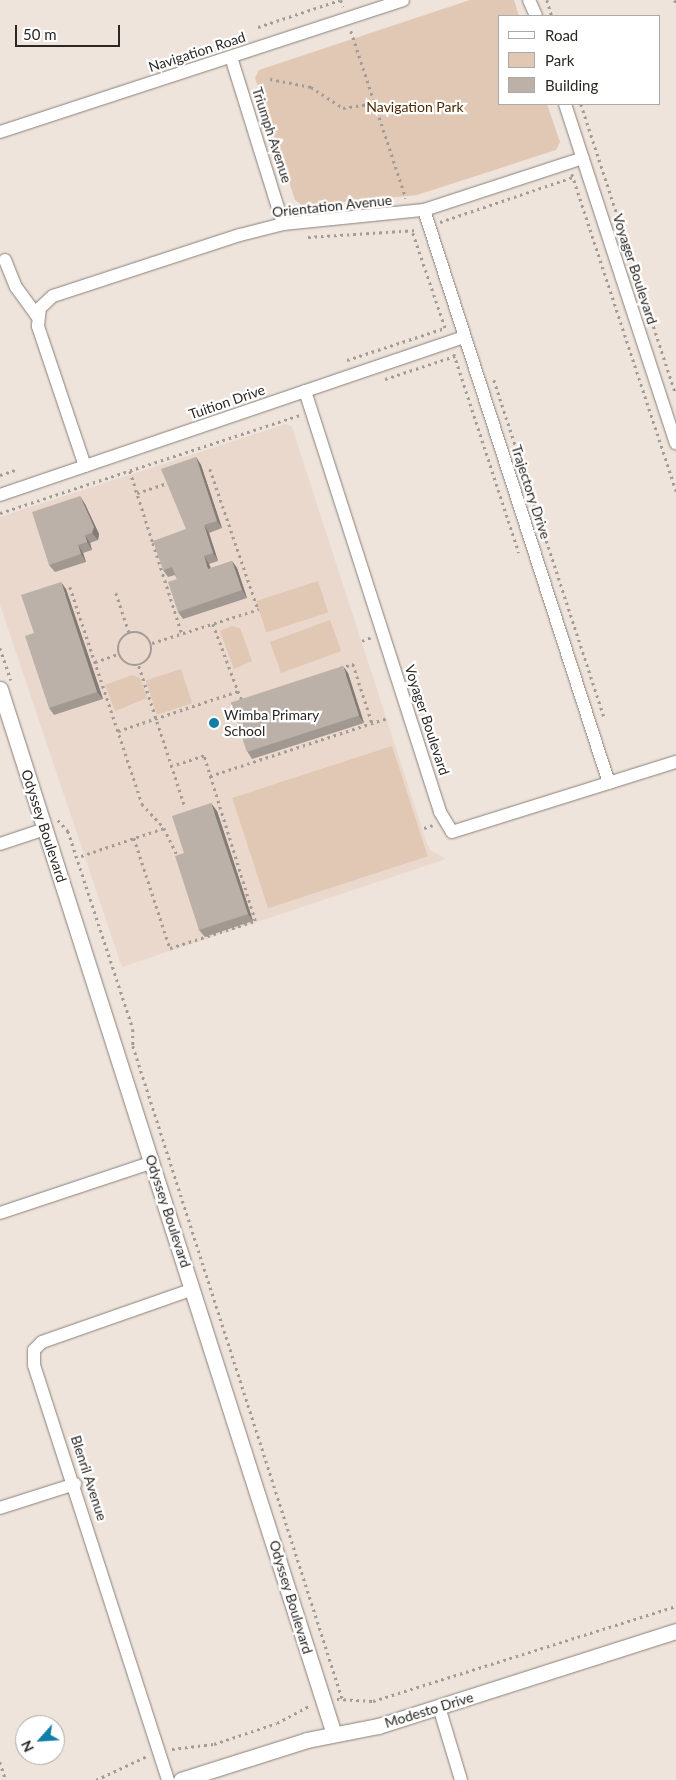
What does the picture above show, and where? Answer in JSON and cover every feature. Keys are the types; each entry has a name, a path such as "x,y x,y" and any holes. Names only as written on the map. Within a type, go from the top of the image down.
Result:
{"street":[{"name":"Navigation Road","path":"0,132 347,18 363,6 403,0"},
{"name":"Triumph Avenue","path":"231,57 283,224"},
{"name":"Voyager Boulevard","path":"565,105 672,416 676,443"},
{"name":"Orientation Avenue","path":"37,316 53,296 283,224 424,210 583,158"},
{"name":"Trajectory Drive","path":"424,210 609,783"},
{"path":"6,260 16,288 37,316 85,466"},
{"name":"Tuition Drive","path":"0,495 464,337"},
{"name":"Voyager Boulevard","path":"305,391 446,826 458,834 676,762"},
{"name":"Odyssey Boulevard","path":"4,694 45,829 194,1289 334,1734"},
{"path":"0,844 45,829"},
{"path":"0,1213 153,1162"},
{"name":"Blenril Avenue","path":"168,1780 75,1484 34,1365 34,1350 42,1342 194,1289"},
{"path":"0,1508 75,1484"},
{"name":"Modesto Drive","path":"180,1780 334,1734 438,1707 676,1631"},
{"path":"438,1707 461,1780"}],"path":[{"path":"258,28 340,0"},
{"path":"547,0 552,15"},
{"path":"675,0 676,4"},
{"path":"347,18 406,198"},
{"path":"270,79 311,87 344,108 374,103"},
{"path":"581,105 676,394"},
{"path":"568,163 676,491"},
{"path":"442,221 445,230"},
{"path":"413,232 521,558"},
{"path":"347,360 446,328"},
{"path":"374,383 455,356"},
{"path":"491,370 605,718"},
{"path":"0,513 311,412"},
{"path":"152,643 258,609 210,469"},
{"path":"0,475 15,470"},
{"path":"130,471 182,634"},
{"path":"137,493 168,483"},
{"path":"153,543 162,540"},
{"path":"70,587 142,804 164,828 174,858 187,854"},
{"path":"116,593 129,632"},
{"path":"214,624 241,700 250,697"},
{"path":"129,632 140,632 152,643 152,655 139,666 126,664 118,654 120,641 129,632"},
{"path":"0,648 4,694"},
{"path":"95,662 118,654"},
{"path":"334,670 353,664 372,723"},
{"path":"139,666 185,806"},
{"path":"118,731 238,691"},
{"path":"210,776 387,718"},
{"path":"134,838 170,948 256,921 204,756 173,766"},
{"path":"56,814 68,831 133,1029 133,1046 343,1701"},
{"path":"80,856 164,828"},
{"path":"96,1780 159,1752 214,1744 277,1722 323,1700 374,1701 676,1606"},
{"path":"0,1762 6,1780"}],"shaded area":[{"name":"Wimba Primary School","path":"286,424 292,427 426,841 430,850 446,859 122,967 0,605 0,517"}],"green space":[{"name":"Navigation Park","path":"470,0 514,0 519,15 498,15 498,105 547,105 560,142 556,150 417,195 303,206 295,200 255,78 259,70"},
{"path":"318,581 328,612 266,632 256,601"},
{"path":"330,620 341,651 281,673 270,642"},
{"path":"232,626 240,628 252,661 234,669 220,631"},
{"path":"181,669 192,703 157,715 146,680"},
{"path":"132,675 140,678 147,698 115,711 105,685"},
{"path":"392,746 428,856 268,908 232,798"}],"building":[{"path":"196,457 217,521 204,525 213,553 204,556 208,569 232,561 242,590 178,612 168,582 177,579 172,567 163,570 153,541 186,529 161,469"},
{"path":"80,496 94,527 92,533 85,535 87,542 78,545 81,554 49,565 32,512"},
{"path":"61,582 97,692 49,708 25,636 34,633 21,595"},
{"path":"343,666 359,715 247,752 231,702"},
{"path":"211,803 248,914 199,930 175,856 184,853 172,816"}],"place":[{"name":"Wimba Primary School","path":"214,723"}]}
